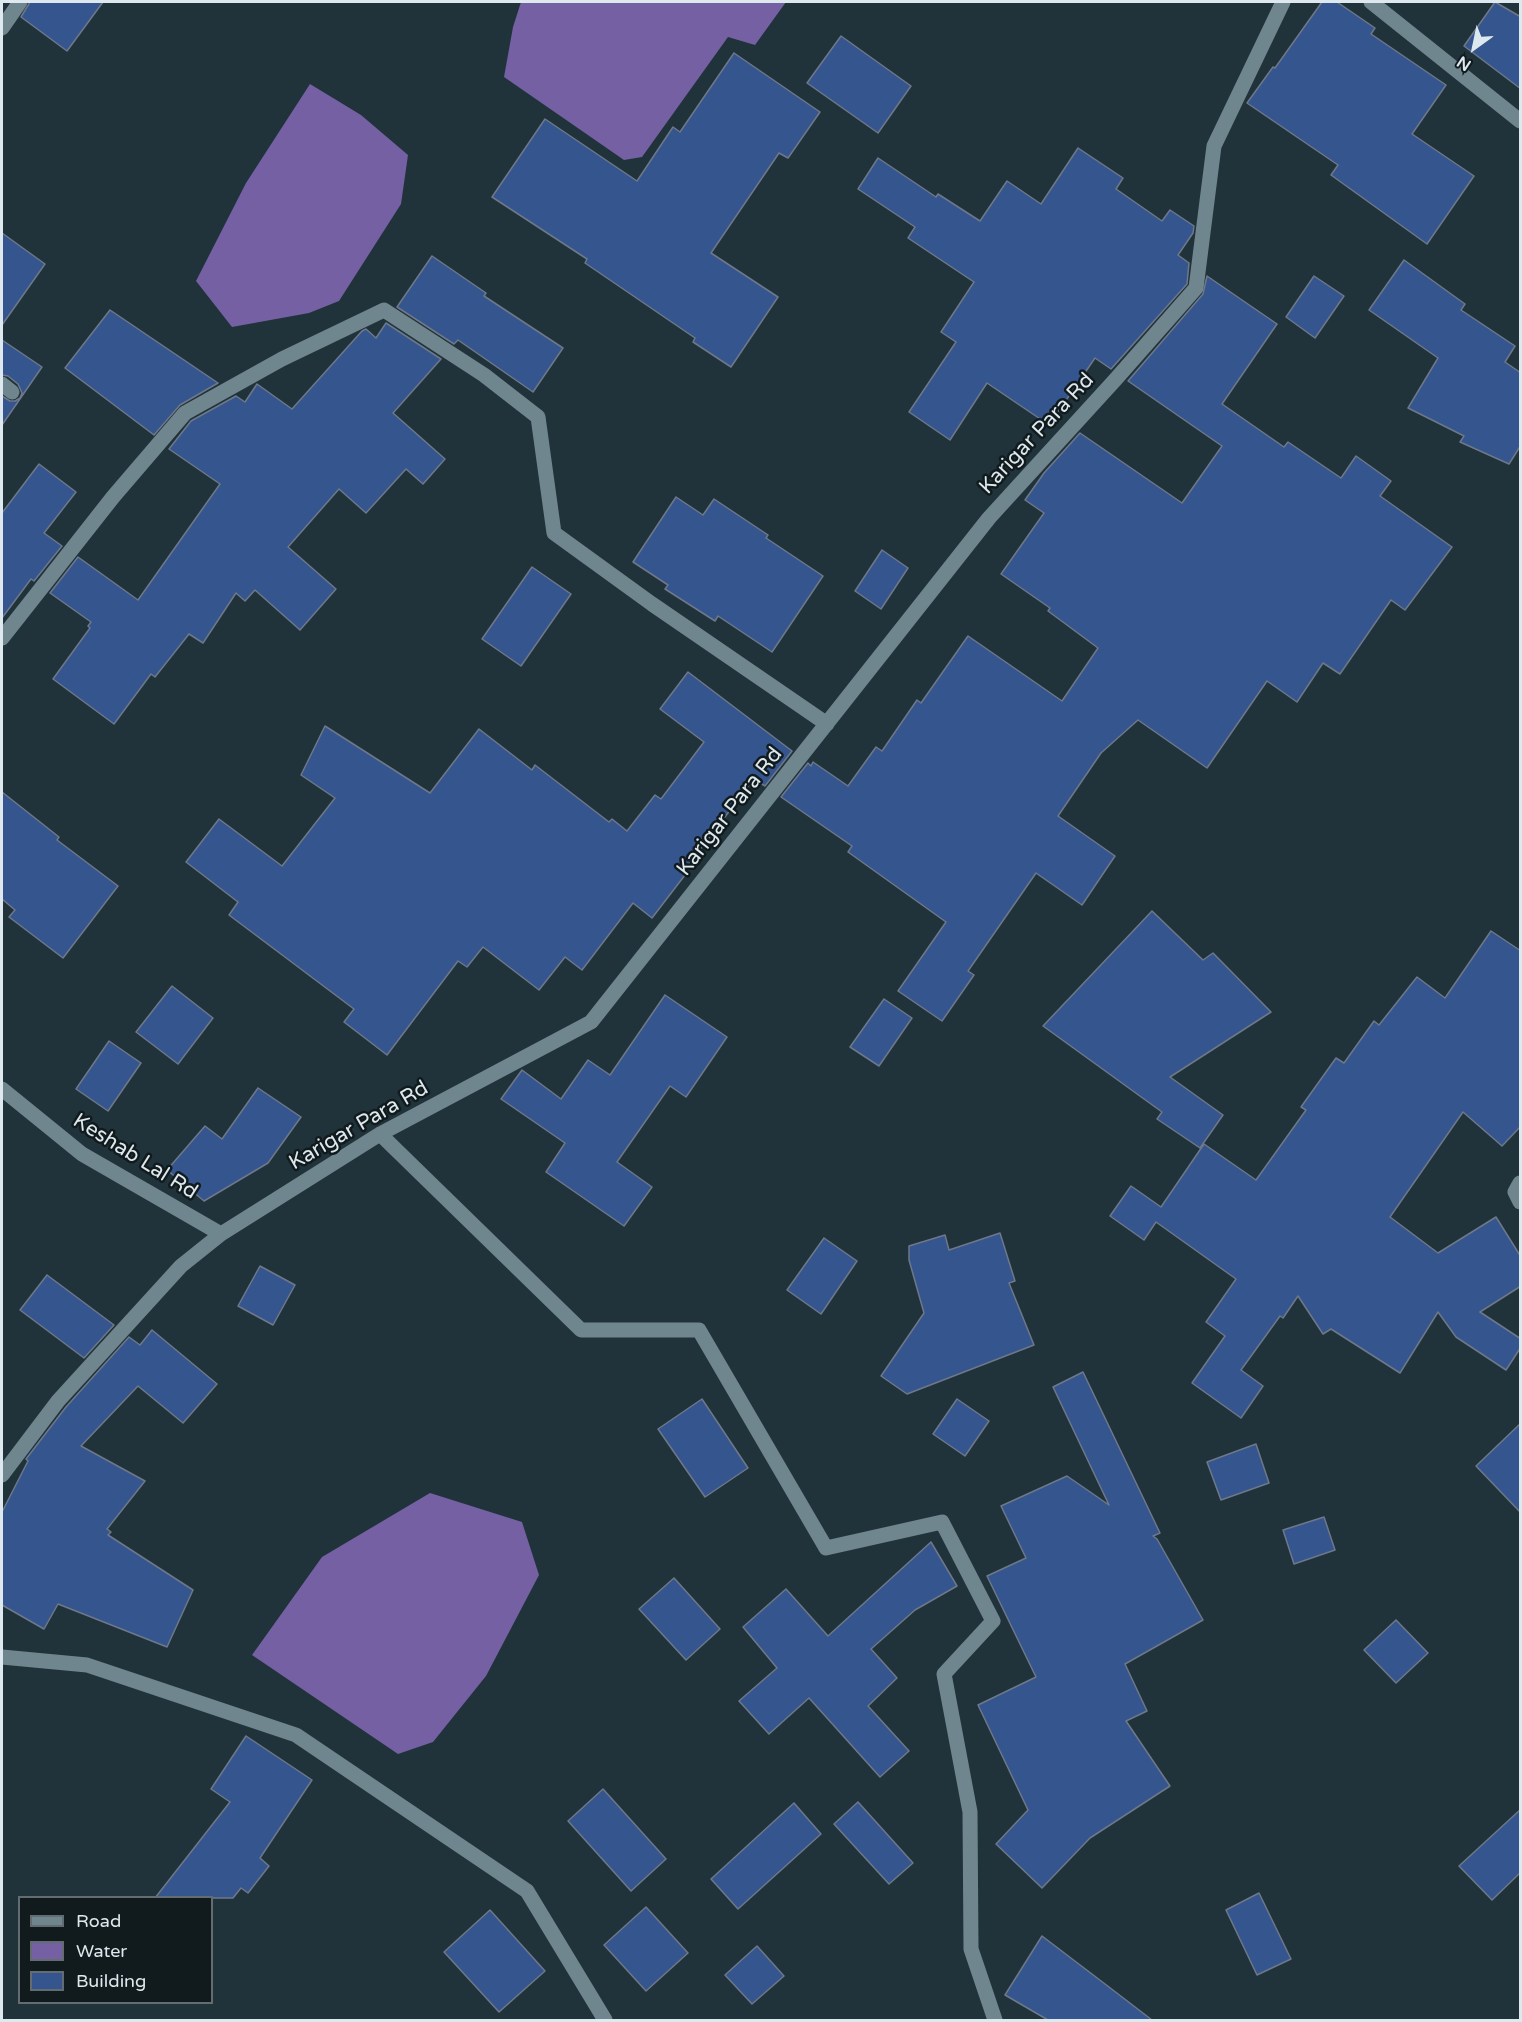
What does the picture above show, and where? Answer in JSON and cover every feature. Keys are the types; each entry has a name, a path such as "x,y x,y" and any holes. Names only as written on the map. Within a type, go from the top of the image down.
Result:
{"street":[{"path":"2,28 20,2"},
{"name":"Karigar Para Rd","path":"2,1475 58,1401 181,1266 221,1234 380,1134 591,1022 989,518 1196,288 1214,146 1283,2"},
{"path":"1371,2 1521,121"},
{"path":"2,638 112,497 185,414 282,359 384,310 484,375 538,417 554,533 652,604 827,724"},
{"name":"Keshab Lal Rd","path":"2,1089 82,1154 221,1234"},
{"path":"380,1134 581,1330 699,1330 826,1548 942,1522 993,1621 944,1674 970,1812 971,1949 995,2020"},
{"path":"1521,1183 1515,1192 1521,1202"},
{"path":"2,1657 87,1665 296,1735 527,1891 605,2020"}],"water":[{"path":"521,2 786,2 755,45 728,37 642,157 624,160 504,77 513,27"},
{"path":"310,84 361,115 408,155 401,204 339,301 309,313 232,327 196,281 246,183"},
{"path":"430,1493 522,1522 539,1575 486,1676 433,1742 398,1754 252,1655 322,1557"}],"building":[{"path":"30,2 103,2 67,51 21,17"},
{"path":"1322,2 1337,2 1375,28 1371,34 1446,85 1412,134 1474,176 1427,244 1331,175 1338,165 1247,103"},
{"path":"1495,2 1521,17 1521,89 1464,46"},
{"path":"841,36 911,86 878,133 807,83"},
{"path":"734,53 820,112 788,158 779,153 711,253 778,297 731,367 693,342 695,338 585,263 587,259 492,197 545,119 637,181 673,127 680,132"},
{"path":"1078,148 1123,178 1116,189 1162,221 1170,210 1194,226 1193,233 1178,255 1189,263 1187,284 1111,369 1095,358 1049,425 987,383 950,440 909,412 956,342 941,332 974,282 908,238 915,227 858,189 878,158 936,197 938,194 980,221 1007,181 1041,204"},
{"path":"2,233 45,264 2,325"},
{"path":"432,256 486,293 484,296 563,348 533,392 458,340 454,344 397,307"},
{"path":"1404,260 1465,304 1461,310 1515,346 1505,362 1521,373 1521,445 1509,464 1460,442 1464,436 1408,408 1438,358 1369,310"},
{"path":"1207,276 1277,324 1222,404 1284,447 1288,442 1341,478 1356,456 1391,481 1380,496 1452,547 1405,610 1391,600 1340,674 1323,663 1297,702 1267,681 1207,768 1138,720 1101,753 1058,816 1115,856 1082,905 1036,873 968,971 974,975 942,1021 898,991 946,922 848,852 852,846 781,797 808,763 811,766 813,762 848,786 876,747 882,751 917,700 921,703 968,636 1062,701 1098,648 1048,611 1050,608 1001,574 1044,513 1025,500 1044,473 1080,433 1182,503 1222,446 1128,381 1203,294"},
{"path":"1314,276 1344,296 1315,338 1286,317"},
{"path":"110,310 218,383 180,405 154,435 65,368"},
{"path":"386,323 441,359 393,413 445,459 423,484 406,469 366,513 339,489 288,547 336,589 300,630 255,590 245,601 236,593 203,643 189,634 155,677 151,674 114,724 53,679 90,628 88,626 91,622 50,593 78,557 138,600 220,484 169,449 191,421 236,396 245,402 257,384 292,409 362,331 366,329 376,338"},
{"path":"2,340 42,367 2,425 2,396 15,401 22,393 18,384 8,376 2,375"},
{"path":"39,464 76,492 44,533 62,546 34,581 31,579 2,618 2,513"},
{"path":"676,497 703,515 714,499 768,535 766,538 823,576 772,652 718,616 715,621 665,589 668,585 633,562"},
{"path":"882,550 908,568 881,609 855,591"},
{"path":"532,567 571,594 521,666 482,639"},
{"path":"688,672 792,751 765,786 754,779 682,873 685,875 652,918 633,903 582,970 565,957 539,990 483,947 467,967 458,961 387,1055 344,1022 354,1009 229,915 238,902 186,862 219,819 282,866 335,798 301,775 325,726 430,793 479,729 532,770 535,765 609,822 612,819 627,831 655,795 661,799 704,742 660,709"},
{"path":"2,792 59,837 57,840 118,886 63,958 9,917 15,910 2,899"},
{"path":"1152,911 1203,960 1213,953 1271,1012 1170,1077 1223,1115 1200,1148 1157,1119 1162,1112 1043,1026"},
{"path":"1491,931 1521,951 1521,1126 1502,1146 1463,1112 1390,1217 1438,1253 1496,1217 1521,1257 1521,1286 1480,1312 1521,1339 1521,1347 1506,1370 1456,1337 1438,1312 1400,1373 1331,1329 1323,1334 1298,1296 1283,1318 1280,1316 1241,1370 1263,1386 1241,1418 1192,1383 1225,1336 1206,1322 1236,1279 1156,1222 1144,1240 1110,1216 1131,1186 1161,1207 1204,1144 1256,1180 1306,1110 1301,1107 1336,1058 1344,1063 1374,1021 1379,1025 1417,977 1445,998"},
{"path":"172,986 213,1018 178,1064 136,1032"},
{"path":"665,995 727,1037 686,1097 670,1086 617,1162 652,1187 624,1226 546,1172 565,1143 501,1099 522,1070 561,1099 588,1060 610,1075"},
{"path":"884,999 912,1018 879,1066 850,1047"},
{"path":"109,1041 141,1063 108,1111 76,1089"},
{"path":"258,1088 301,1117 268,1163 204,1201 167,1170 205,1126 222,1139"},
{"path":"1000,1233 1015,1281 1009,1283 1034,1345 907,1394 881,1376 924,1313 909,1260 909,1246 945,1235 949,1250"},
{"path":"824,1238 857,1261 821,1314 787,1290"},
{"path":"260,1266 295,1285 273,1325 238,1306"},
{"path":"47,1275 114,1325 84,1358 20,1310"},
{"path":"152,1330 217,1384 183,1423 138,1386 81,1446 145,1481 107,1529 111,1532 108,1535 193,1590 167,1647 58,1604 44,1629 2,1605 2,1512 28,1461 26,1459 66,1407 129,1337 140,1345"},
{"path":"1083,1372 1160,1533 1153,1536 1157,1539 1203,1620 1125,1664 1147,1711 1126,1721 1170,1786 1090,1838 1042,1888 996,1844 1028,1810 978,1705 1036,1677 987,1576 1026,1558 1001,1506 1067,1476 1109,1505 1053,1387"},
{"path":"702,1399 748,1468 705,1497 658,1429"},
{"path":"957,1399 989,1421 965,1456 933,1434"},
{"path":"1521,1423 1521,1513 1476,1466"},
{"path":"1256,1444 1269,1483 1221,1500 1207,1462"},
{"path":"1324,1517 1335,1550 1294,1564 1283,1530"},
{"path":"931,1542 957,1586 915,1610 871,1649 897,1678 868,1706 909,1751 880,1777 809,1698 769,1734 739,1701 777,1668 743,1627 786,1589 828,1636"},
{"path":"674,1578 720,1629 686,1660 639,1609"},
{"path":"1396,1620 1428,1653 1396,1683 1364,1650"},
{"path":"246,1736 312,1780 260,1858 269,1866 248,1893 241,1888 233,1898 157,1896 230,1802 211,1789"},
{"path":"603,1789 666,1859 631,1891 568,1821"},
{"path":"858,1802 913,1863 889,1884 834,1824"},
{"path":"794,1803 821,1834 738,1909 711,1879"},
{"path":"1521,1809 1521,1872 1492,1900 1459,1866"},
{"path":"1259,1893 1291,1959 1257,1975 1226,1910"},
{"path":"646,1907 688,1953 646,1991 604,1945"},
{"path":"490,1910 545,1971 499,2012 444,1952"},
{"path":"1042,1936 1152,2020 1048,2020 1005,1995"},
{"path":"757,1946 784,1976 752,2004 725,1975"}]}
